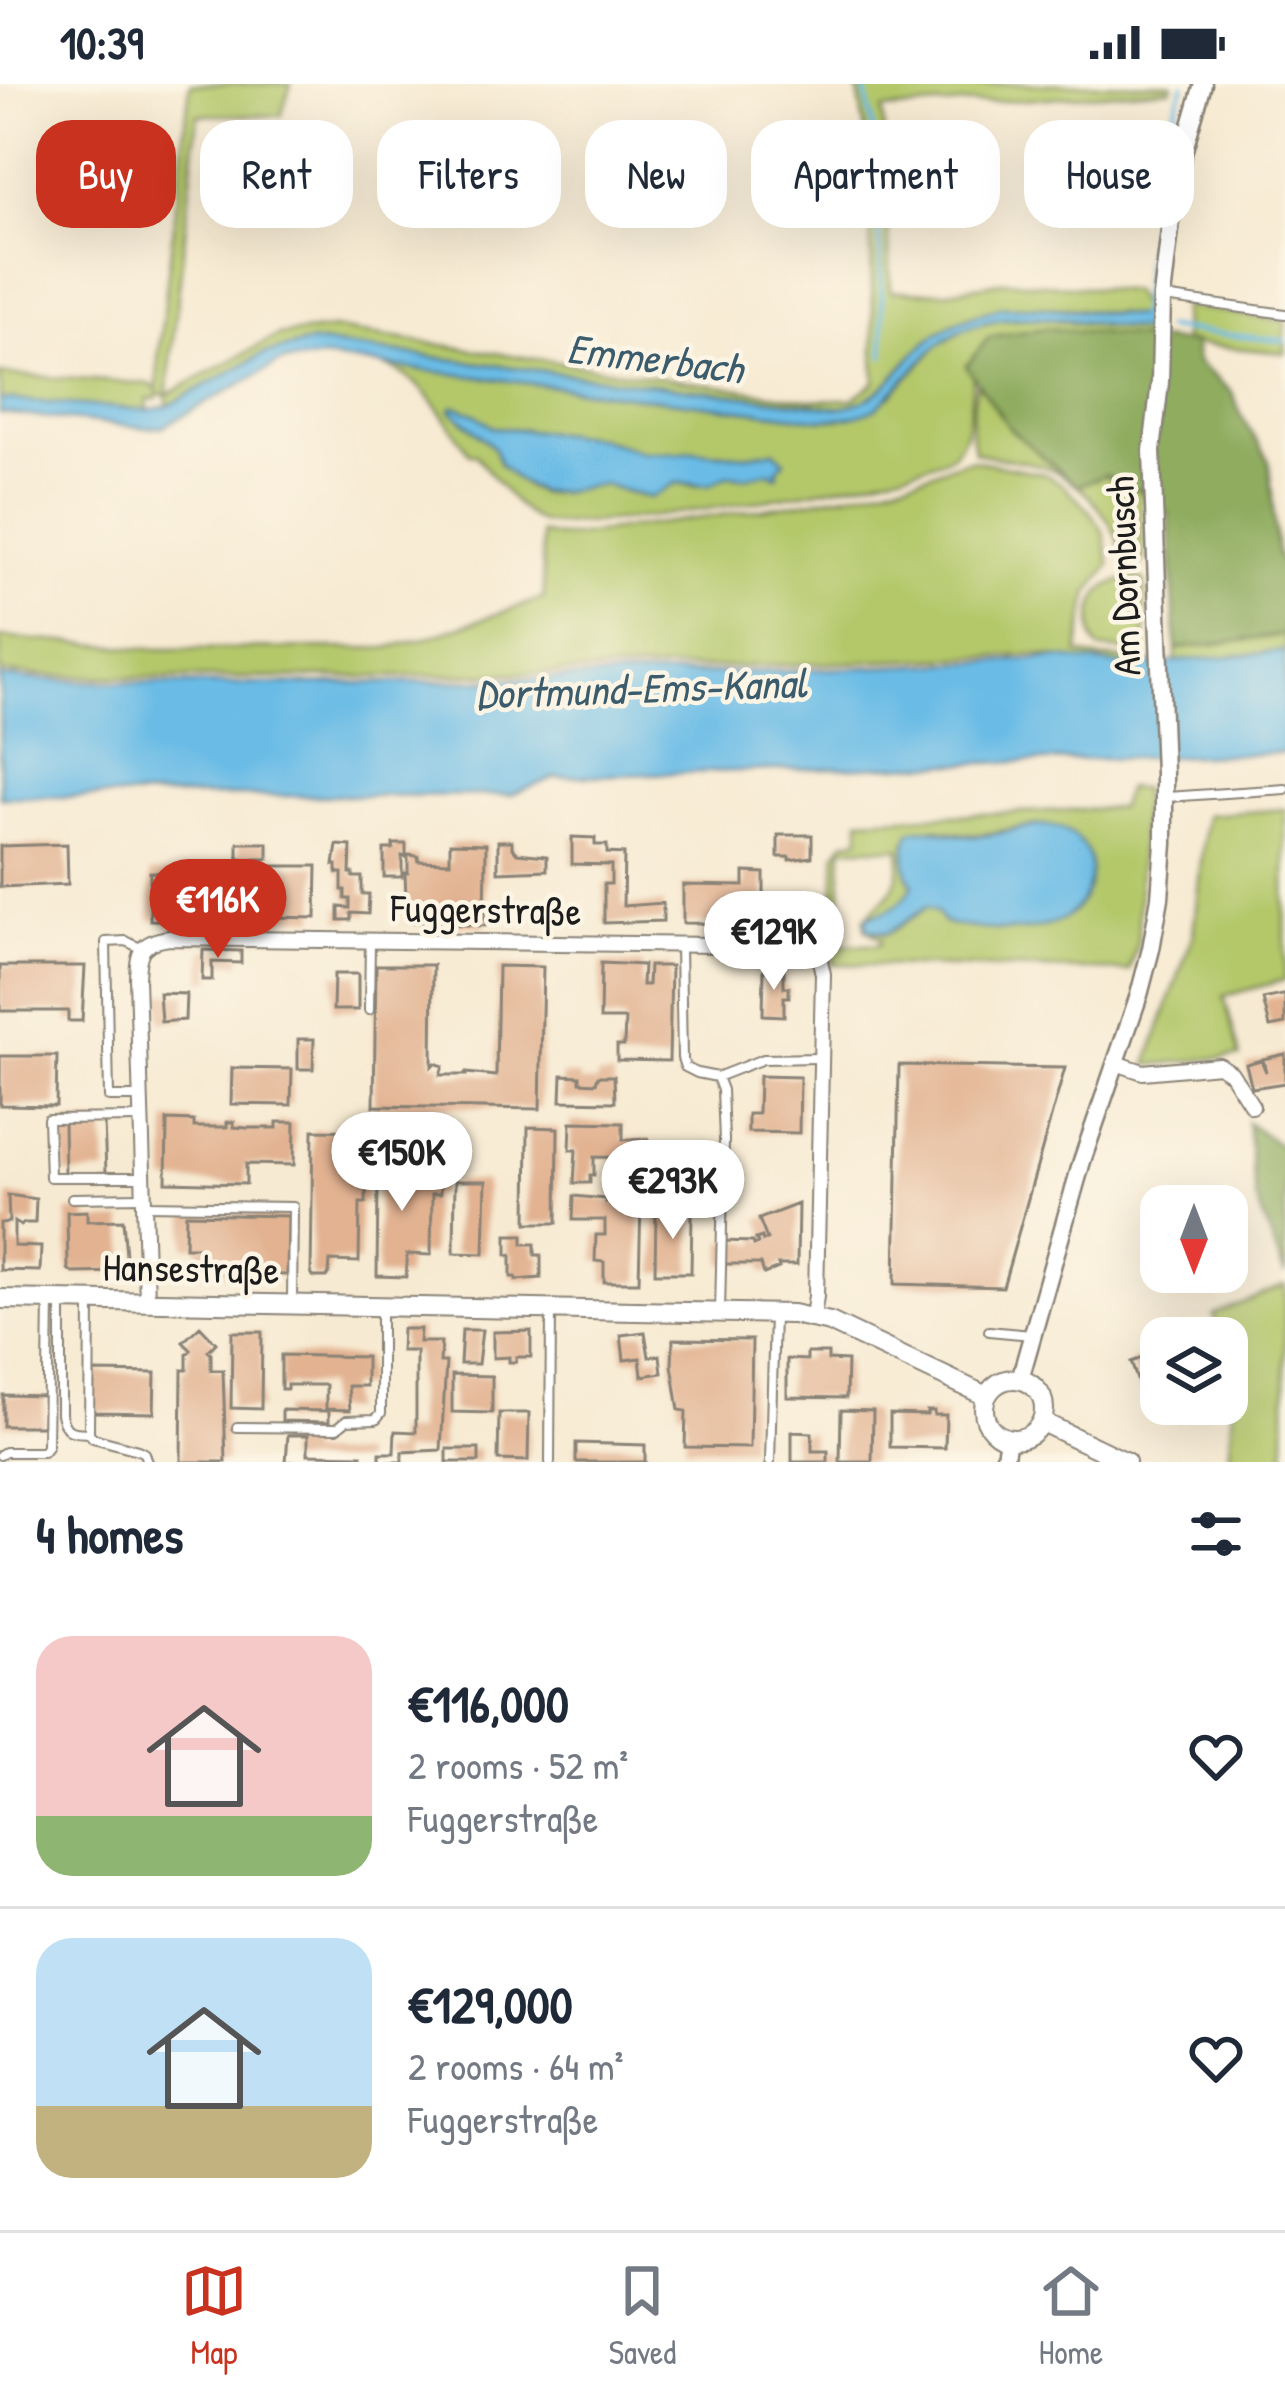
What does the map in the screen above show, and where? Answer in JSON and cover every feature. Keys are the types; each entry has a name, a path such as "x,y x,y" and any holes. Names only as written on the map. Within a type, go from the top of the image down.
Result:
{"main road":[{"name":"Hansestraße","path":"0,1299 774,1313 830,1322 986,1396"},
{"path":"1020,1379 1040,1392 1045,1407 1042,1422 1030,1435 1008,1439 986,1422 984,1404 997,1384 1020,1379"},
{"path":"1042,1422 1126,1462"}],"street":[{"name":"Am Dornbusch","path":"1020,1379 1082,1161 1151,949 1162,884 1164,773 1151,476 1172,213 1203,84"},
{"name":"Fuggerstraße","path":"142,949 170,938 796,946 818,952 823,974 813,1317"},
{"path":"142,949 137,978 147,1301"},
{"path":"1115,1063 1143,1072 1219,1065 1231,1072 1252,1106"},
{"path":"1004,1462 1008,1439"}],"lane":[{"path":"1162,301 1285,314"},
{"path":"1164,797 1285,789"},
{"path":"369,1010 370,940"},
{"path":"141,1097 109,1097 106,942 126,941 142,949"},
{"path":"680,945 685,1067 717,1077 763,1059 821,1058"},
{"path":"717,1077 724,1140 720,1311"},
{"path":"142,1118 48,1119 50,1177 143,1177"},
{"path":"72,1198 293,1207 292,1303"},
{"path":"55,1300 64,1427 138,1450 147,1462"},
{"path":"0,1455 43,1452 47,1447 55,1300"},
{"path":"88,1433 90,1300"},
{"path":"237,1427 337,1428 346,1420 376,1419 381,1413 381,1305"},
{"path":"550,1462 551,1308"},
{"path":"770,1462 774,1313"},
{"path":"989,1331 1032,1335"}],"green space":[{"path":"190,84 291,84 281,116 198,115 167,395 279,335 335,329 812,400 853,399 875,382 870,228 888,228 891,291 944,292 1006,281 1132,291 1146,317 1038,307 984,312 935,335 884,387 841,408 311,342 263,354 168,406 166,396 158,393 157,399 148,399 147,410 0,399 0,374 150,384 157,390"},
{"path":"857,84 1173,84 1171,89 883,110 883,120 863,120"},
{"path":"1182,306 1285,321 1285,353 1183,343"},
{"path":"1042,318 1145,331 1145,340 1046,328 966,365 973,376 963,438 952,454 928,465 746,503 612,521 564,524 529,515 470,454 422,390 383,365 840,419 890,396 938,345 970,326 1000,319","holes":["454,406 492,427 596,437 643,452 747,455 774,451 777,475 729,475 696,486 676,483 643,497 603,484 539,493 500,464 494,448 451,410"]},
{"path":"1046,328 1194,343 1197,362 1232,392 1269,461 1277,554 1285,570 1285,635 1176,649 1169,515 1141,489 1124,490 1106,475 1077,486 1011,430 966,366 989,337"},
{"path":"977,382 1011,430 1106,475 1124,490 1141,489 1144,559 1140,565 1129,568 1103,513 1068,479 1039,465 974,451"},
{"path":"972,460 1045,474 1091,512 1104,533 1110,565 1089,592 1078,653 1100,659 1146,658 1147,665 1102,665 1039,655 441,676 178,678 0,673 0,637 152,649 386,648 544,598 541,533 587,534 777,506 884,486"},
{"path":"1135,578 1144,581 1145,649 1099,649 1092,629 1098,595 1108,585"},
{"path":"1285,635 1285,651 1176,662 1176,649"},
{"path":"1127,788 1142,788 1138,942 1129,971 832,964 832,951 843,945 879,945 882,940 865,929 864,919 892,890 899,873 900,848 842,848 840,936 832,940 836,853 844,842 860,838 860,819 1119,808","holes":["1038,825 1089,863 1085,892 1074,911 1057,921 1011,925 927,907 891,932 869,930 869,915 896,906 913,884 908,877 906,841 935,828 977,835"]},
{"path":"1285,809 1285,980 1224,996 1240,1056 1147,1064 1193,935 1206,815"},
{"path":"1247,1122 1285,1149 1285,1275 1256,1199"},
{"path":"1285,1285 1285,1462 1229,1462 1232,1425 1248,1425 1248,1317 1213,1315"}],"water":[{"path":"1001,307 1146,317 1145,331 1036,318 983,323 936,347 876,408 841,418 818,419 323,358 281,362 162,427 0,413 0,399 148,410 168,406 263,354 311,342 841,408 885,386 938,333"},
{"path":"454,406 492,427 596,437 643,452 747,455 774,451 785,461 778,475 729,475 708,485 676,483 650,498 603,484 539,492 500,464 494,448 451,410"},
{"name":"Dortmund-Ems-Kanal","path":"1285,651 1285,753 556,777 511,795 0,797 0,677 185,684 371,683 1061,658 1126,666"},
{"path":"1047,825 1067,831 1088,856 1088,888 1068,916 1040,928 1002,930 951,925 927,907 888,933 867,929 866,917 894,907 913,884 905,858 911,831 979,836"}],"building":[{"path":"778,835 812,835 812,857 778,857"},
{"path":"572,837 595,838 595,845 607,845 607,853 624,854 623,906 663,903 663,921 604,923 604,884 611,884 611,865 572,864"},
{"path":"498,841 512,841 517,853 547,856 547,870 498,872"},
{"path":"238,843 268,843 268,859 238,859"},
{"path":"450,843 486,844 485,926 407,922 408,855 418,856 418,861 450,862"},
{"path":"67,844 68,884 0,887 0,846"},
{"path":"393,844 406,844 402,877 384,877 384,849 393,849"},
{"path":"337,845 351,846 350,873 362,877 362,894 369,894 368,914 351,913 351,920 339,920 339,907 350,908 350,899 345,899 342,873 334,865"},
{"path":"273,866 317,866 316,918 273,917"},
{"path":"150,872 262,874 261,922 150,920"},
{"path":"744,872 764,873 764,901 756,901 756,924 683,923 683,885 744,886"},
{"path":"203,950 241,951 241,963 212,962 212,980 202,980"},
{"path":"601,963 643,965 642,985 648,985 649,966 671,966 669,1061 617,1060 617,1045 624,1045 625,1019 600,1019"},
{"path":"376,965 433,965 432,1066 443,1066 440,1075 496,1076 498,966 543,967 540,1109 374,1106"},
{"path":"0,966 85,966 82,1021 68,1021 68,1011 0,1011"},
{"path":"764,969 784,970 789,997 784,997 784,1016 763,1015"},
{"path":"334,974 358,974 358,1010 333,1010"},
{"path":"159,993 186,994 185,1020 161,1022"},
{"path":"1285,995 1285,1024 1270,1027 1263,999"},
{"path":"298,1039 314,1039 313,1069 298,1069"},
{"path":"1285,1054 1285,1083 1252,1088 1246,1064 1261,1060 1266,1072 1263,1059"},
{"path":"0,1056 57,1056 56,1106 0,1105"},
{"path":"899,1065 1065,1068 1003,1287 895,1284"},
{"path":"232,1068 292,1069 291,1105 231,1104"},
{"path":"562,1075 596,1083 598,1076 614,1076 615,1102 561,1101"},
{"path":"759,1076 800,1077 799,1133 748,1132 748,1114 758,1114"},
{"path":"167,1120 194,1121 194,1127 227,1127 227,1122 234,1122 234,1127 247,1128 277,1128 277,1122 295,1122 294,1165 246,1164 246,1184 166,1182"},
{"path":"104,1122 106,1172 65,1174 64,1123"},
{"path":"571,1122 623,1123 623,1140 648,1139 647,1158 594,1157 590,1183 574,1183 576,1150 570,1150"},
{"path":"528,1127 558,1128 557,1223 527,1223"},
{"path":"313,1130 367,1131 359,1262 330,1261 326,1277 311,1274"},
{"path":"406,1150 422,1153 422,1165 411,1165 410,1183 440,1184 440,1194 432,1194 431,1255 407,1254 406,1277 377,1276 378,1183 384,1183 384,1177 381,1171 372,1171 372,1153 381,1153 382,1163 396,1163 396,1156 406,1156"},
{"path":"455,1181 486,1181 484,1254 454,1253"},
{"path":"8,1195 36,1199 35,1223 21,1226 14,1222 14,1246 41,1247 40,1271 0,1270 0,1223 9,1222"},
{"path":"574,1196 641,1202 639,1282 604,1282 604,1262 595,1261 596,1235 605,1235 605,1220 573,1220"},
{"path":"798,1204 797,1265 778,1265 764,1274 761,1264 723,1264 723,1241 754,1245 762,1237 763,1241 767,1239 759,1219"},
{"path":"87,1211 87,1221 123,1220 127,1268 123,1272 73,1273 68,1269 67,1212"},
{"path":"656,1211 692,1212 691,1273 655,1273"},
{"path":"186,1214 288,1216 287,1275 197,1273 198,1247 185,1247"},
{"path":"507,1235 523,1235 523,1244 535,1244 535,1255 541,1255 541,1278 511,1277"},
{"path":"200,1326 216,1343 208,1351 211,1370 223,1370 226,1462 181,1462 182,1370 187,1370 191,1350 183,1342"},
{"path":"402,1329 420,1329 419,1342 441,1342 440,1362 446,1362 441,1450 402,1452 402,1462 380,1462 380,1453 394,1453 395,1431 416,1432 416,1351 401,1351"},
{"path":"462,1330 482,1330 478,1364 460,1364"},
{"path":"531,1331 531,1357 516,1357 516,1362 509,1362 509,1357 493,1358 493,1332"},
{"path":"232,1332 262,1332 261,1409 231,1408"},
{"path":"645,1332 649,1357 660,1355 662,1373 642,1376 640,1358 624,1360 621,1335"},
{"path":"673,1339 752,1340 750,1448 685,1447 686,1411 679,1410"},
{"path":"807,1353 828,1353 828,1360 847,1361 846,1398 787,1397 787,1359 807,1360"},
{"path":"281,1355 366,1357 366,1386 348,1386 350,1410 326,1409 326,1385 281,1389"},
{"path":"1140,1359 1140,1388 1131,1362"},
{"path":"94,1372 155,1373 154,1413 93,1412"},
{"path":"452,1375 492,1376 492,1413 452,1412"},
{"path":"3,1395 44,1396 43,1426 3,1426"},
{"path":"282,1410 329,1411 329,1422 282,1421"},
{"path":"841,1410 873,1411 872,1462 840,1462"},
{"path":"927,1411 946,1415 945,1448 890,1447 890,1414 927,1415"},
{"path":"499,1413 529,1413 528,1461 498,1460"},
{"path":"792,1432 812,1433 812,1451 828,1451 828,1462 792,1462"},
{"path":"288,1435 308,1435 308,1454 362,1455 362,1462 286,1462"},
{"path":"576,1443 645,1445 645,1462 576,1462"},
{"path":"447,1449 479,1449 479,1462 447,1462"}],"waterway":[{"path":"864,84 876,145 884,356"},
{"path":"1139,320 1160,171 1184,84"},
{"name":"Emmerbach","path":"1165,328 1285,341"}]}
